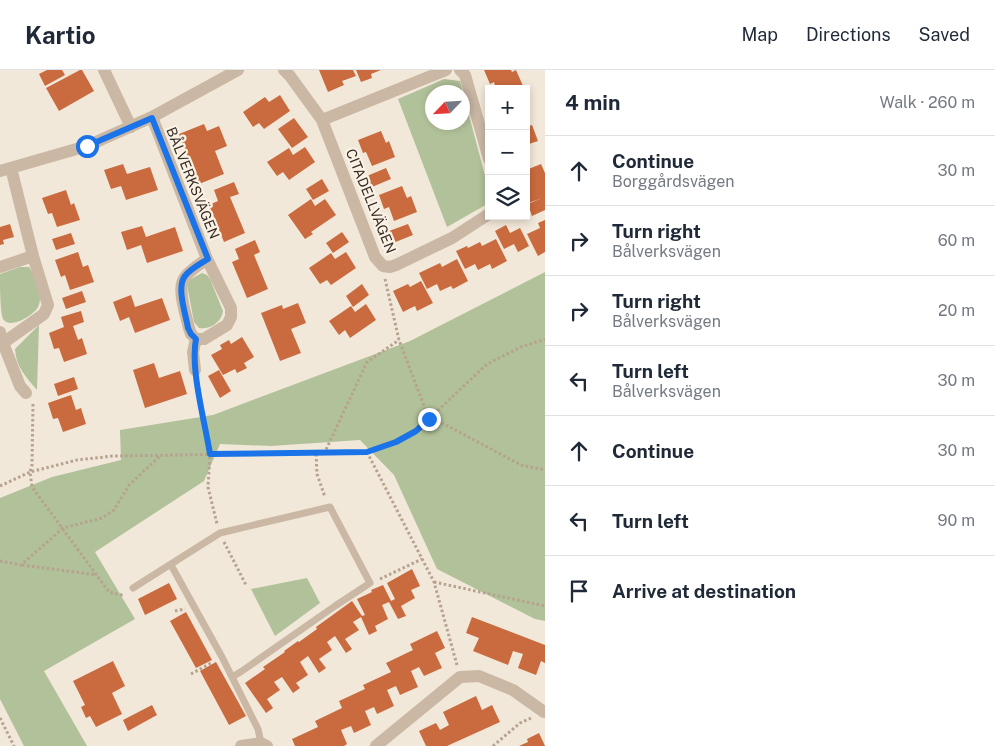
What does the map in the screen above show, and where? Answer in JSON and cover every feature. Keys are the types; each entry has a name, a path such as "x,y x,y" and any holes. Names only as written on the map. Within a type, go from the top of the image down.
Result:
{"street":[{"path":"104,70 131,127"},
{"path":"26,393 20,386 2,337 44,314 48,304 5,169 87,146 152,118 238,70"},
{"name":"CITADELLVÄGEN","path":"284,70 322,120 376,257 383,266 390,267 396,265 452,238 485,217"},
{"path":"322,120 446,70"},
{"path":"460,70 465,75 485,146"},
{"name":"BÅLVERKSVÄGEN","path":"152,118 208,259 231,308 231,316 227,325 204,339 196,339 188,328 181,291 182,281 186,275 208,259"},
{"path":"0,267 33,256"},
{"name":"BÅLVERKSVÄGEN","path":"195,370 193,352 196,339"},
{"path":"376,746 460,677 479,676 513,690 544,712"},
{"path":"241,746 264,745"}],"lane":[{"path":"133,588 220,533 330,507 370,584 232,677"},
{"path":"172,565 222,657 264,745"}],"path":[{"path":"383,266 399,340 429,419"},
{"path":"324,454 367,362 399,340"},
{"path":"0,486 30,472 77,460 113,456 367,452 396,442 416,431 487,364 521,347 545,340"},
{"path":"195,370 210,454 208,487"},
{"path":"26,393 33,404 32,465 30,472 32,486 109,592 121,595 133,588"},
{"path":"429,419 444,424 522,465 545,470"},
{"path":"367,452 434,582 460,677"},
{"path":"316,454 317,474 330,507"},
{"path":"21,565 63,528 102,518 114,510 129,485 161,455"},
{"path":"370,584 422,559"},
{"path":"0,561 97,575"},
{"path":"434,582 545,606"},
{"path":"190,674 222,657"},
{"path":"494,746 520,723 544,712"},
{"path":"0,718 14,746"}],"green space":[{"path":"444,79 460,81 461,85 430,85"},
{"path":"425,87 425,130 470,130 470,119 485,176 485,205 447,227 398,99"},
{"path":"20,267 29,267 38,286 40,302 36,310 22,320 11,323 6,322 3,319 1,310 0,274"},
{"path":"545,272 545,621 535,619 437,569 394,475 360,440 271,446 220,444 204,481 95,552 135,619 44,671 87,746 24,746 0,699 0,498 52,477 121,460 120,430 213,415 410,341"},
{"path":"202,273 210,279 223,311 218,322 207,328 199,328 194,322 187,285 189,280"},
{"path":"39,325 37,390 25,376 17,361 15,349"},
{"path":"307,578 320,603 275,636 251,589"}],"building":[{"path":"47,70 62,70 65,75 45,86 39,74"},
{"path":"82,70 94,91 59,111 46,88"},
{"path":"319,70 353,70 356,76 342,81 344,85 328,92"},
{"path":"356,70 381,70 371,74 372,78 361,82"},
{"path":"484,70 511,70 512,72 516,70 523,85 495,85 494,82 490,84"},
{"path":"280,95 290,111 264,129 259,123 253,127 243,112 265,97 269,102"},
{"path":"294,118 308,137 292,148 278,129"},
{"path":"204,124 207,131 219,126 227,146 215,151 224,174 199,184 179,134"},
{"path":"532,125 538,141 530,144 530,130 530,126"},
{"path":"381,131 386,143 389,141 395,157 372,166 366,152 363,153 358,140"},
{"path":"305,147 315,162 289,180 283,172 277,176 267,162 289,148 293,155"},
{"path":"123,164 127,174 150,167 158,190 126,200 121,186 111,189 104,170"},
{"path":"541,164 545,173 545,210 532,216 530,203 542,198 530,202 530,168"},
{"path":"386,168 391,179 372,187 367,176"},
{"path":"322,179 329,191 313,200 306,189"},
{"path":"234,182 239,194 230,197 245,233 224,242 209,205 218,201 214,190"},
{"path":"402,186 407,198 411,196 417,212 394,221 389,207 384,209 379,195"},
{"path":"66,190 71,205 74,203 80,220 57,227 52,213 48,214 42,198"},
{"path":"311,199 315,206 325,199 336,215 311,232 313,234 305,239 288,215"},
{"path":"545,220 545,252 538,256 527,234 540,228 538,223"},
{"path":"10,224 14,237 3,240 4,244 0,245 0,227"},
{"path":"408,224 413,235 393,243 389,231"},
{"path":"506,225 510,233 520,228 529,246 518,252 514,244 504,249 495,231"},
{"path":"142,226 146,237 175,227 183,251 147,263 141,245 127,250 121,232"},
{"path":"342,232 349,242 333,253 326,243"},
{"path":"71,233 75,244 56,250 52,239"},
{"path":"496,239 507,261 492,269 490,264 478,270 475,264 465,269 456,251 480,242 482,246"},
{"path":"255,240 260,252 254,255 268,289 247,298 232,262 239,259 235,249"},
{"path":"78,252 83,267 88,265 94,282 70,290 65,275 61,277 55,260"},
{"path":"346,252 356,268 331,285 327,280 320,284 309,268 331,253 335,259"},
{"path":"457,259 468,281 453,289 451,286 440,291 437,284 427,289 419,273 440,263 442,267"},
{"path":"421,281 433,303 417,311 415,306 403,312 393,291 408,284 410,287"},
{"path":"362,284 369,295 353,307 346,296"},
{"path":"82,291 86,302 66,309 62,298"},
{"path":"131,295 135,307 162,298 170,320 135,333 129,317 120,321 113,302"},
{"path":"298,303 306,323 291,329 301,353 280,361 261,313 282,305 283,309"},
{"path":"366,304 376,320 350,338 345,330 339,335 329,321 351,306 355,312"},
{"path":"81,311 84,322 73,326 78,340 82,338 87,354 64,362 59,348 54,349 49,333 64,327 61,317"},
{"path":"242,337 254,357 244,363 247,368 237,373 235,369 223,375 211,355 222,349 220,345 229,340 231,344"},
{"path":"154,363 159,378 180,371 187,394 145,408 133,370"},
{"path":"219,370 231,391 220,398 208,376"},
{"path":"74,377 78,389 58,396 54,384"},
{"path":"71,395 76,410 81,408 86,424 63,432 58,418 53,419 48,403"},
{"path":"412,569 420,586 411,590 415,598 401,606 406,616 398,619 389,602 382,605 388,619 375,626 377,631 369,635 361,617 353,622 359,630 345,639 352,649 346,653 335,636 327,642 332,650 319,659 326,668 319,673 308,656 300,662 308,675 296,683 300,688 293,693 282,677 274,682 280,690 267,699 273,708 266,713 245,683 265,669 263,667 317,629 316,627 352,601 362,616 365,615 357,599 372,592 371,590 383,585 391,601 395,599 387,583"},
{"path":"169,583 177,599 145,615 138,599"},
{"path":"186,612 212,660 196,668 170,621"},
{"path":"472,617 545,645 545,663 541,661 536,675 518,668 523,654 513,651 508,665 473,651 479,638 466,633"},
{"path":"437,631 445,648 435,653 442,668 424,676 419,667 411,671 418,687 400,695 396,686 387,690 394,706 377,714 374,707 365,711 371,725 354,733 351,726 341,730 347,744 344,746 295,746 292,739 318,727 315,721 342,708 339,701 365,689 363,685 391,672 386,663 413,650 410,644"},
{"path":"113,661 125,686 112,693 122,714 96,727 90,716 86,718 81,707 85,705 73,681"},
{"path":"216,662 246,716 229,725 200,671"},
{"path":"476,696 482,710 492,705 500,722 447,746 426,746 419,731 436,723 440,730 449,725 443,712"},
{"path":"152,705 157,715 128,731 123,720"},
{"path":"539,733 545,746 519,746 528,742 527,739"}],"route":[{"path":"87,146 152,118 208,259 186,275 182,281 181,291 188,328 196,339 193,352 195,370 210,454 367,452 396,442 416,431 429,419"}]}
